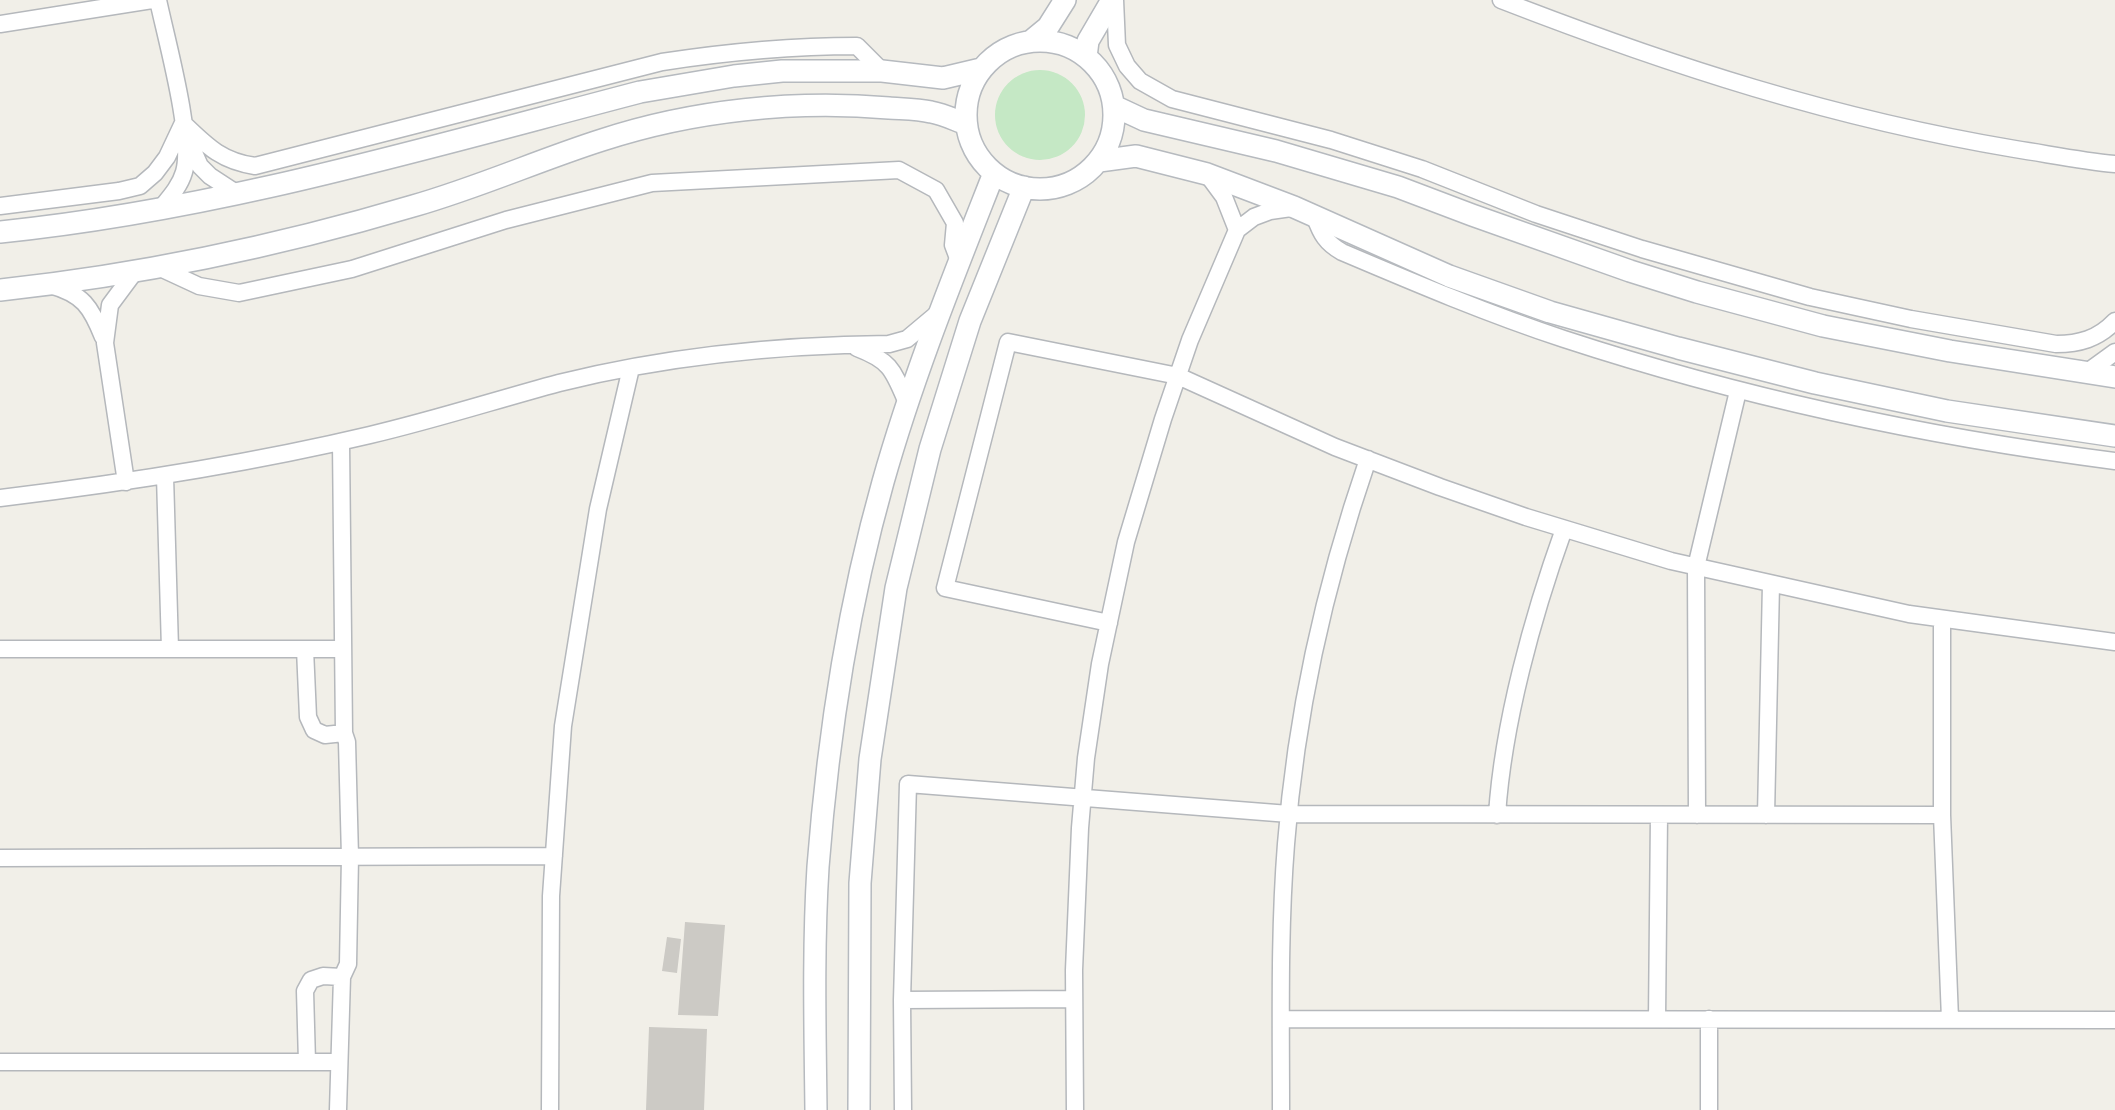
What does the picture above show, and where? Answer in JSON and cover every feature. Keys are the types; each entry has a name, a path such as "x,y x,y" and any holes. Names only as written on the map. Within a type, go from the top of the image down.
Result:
{"main road":[{"path":"1031,41 1060,44 1086,57 1105,79 1114,106 1112,135 1099,161 1077,180 1049,189 1024,187 1007,181 994,173 975,151 966,124 968,95 981,69 1003,50 1031,41 1048,27 1065,0"},
{"path":"1086,57 1088,41 1113,0"},
{"path":"0,232 51,227 236,193 442,144 640,92 734,76 782,71 881,71 943,78 981,69"},
{"path":"0,290 50,285 158,267 303,237 403,209 602,140 694,117 791,106 840,105 933,112 966,124"},
{"path":"1114,106 1144,120 1276,151 1354,173 1630,271 1697,292 1835,328 1950,351 2115,377"},
{"path":"1099,161 1136,156 1207,174 1294,207 1449,276 1550,312 1678,348 1815,383 1947,411 2115,436"},
{"path":"816,1110 818,870 831,743 850,619 865,551 907,403 994,173"},
{"path":"859,1110 860,883 870,759 896,588 930,449 970,321 1024,187"}],"street":[{"path":"0,24 152,0"},
{"path":"158,0 184,129 185,169 180,183 161,208"},
{"path":"1113,0 1117,45 1127,66 1140,81 1172,99 1331,140 1422,169 1536,214 1642,249 1810,297 1911,319 2056,344 2078,344 2087,341 2115,321"},
{"path":"1501,0 1675,65 1827,110 1928,133 2115,164"},
{"path":"184,129 223,157 255,166 662,62 727,52 787,47 857,46 881,71"},
{"path":"184,129 200,166 236,193"},
{"path":"0,206 140,186 155,173 184,129"},
{"path":"158,267 199,286 239,293 352,269 506,220 652,183 899,170 936,190 955,223 953,246 959,261"},
{"path":"1207,174 1224,197 1237,230"},
{"path":"1075,1110 1076,900 1083,798 1095,700 1126,542 1190,340 1237,230 1254,217 1269,211 1294,207"},
{"path":"1315,217 1328,244 1420,285 1561,338 1738,391 1860,420 1972,441 2115,461"},
{"path":"105,343 110,305 136,270"},
{"path":"50,285 67,290 92,310 105,343 126,482"},
{"path":"0,498 165,477 341,442 474,409 560,383 631,368 748,350 889,344 907,339 940,311"},
{"path":"1108,623 945,588 1008,342 1178,376 1335,447 1452,491 1564,529 1696,567 1942,619 2115,642"},
{"path":"848,344 880,357 890,368 907,403"},
{"path":"2086,373 2115,352"},
{"path":"550,1110 551,896 563,726 598,509 631,368"},
{"path":"1697,815 1696,567 1738,391"},
{"path":"338,1110 342,977 348,964 350,856 342,649 341,442"},
{"path":"1281,1110 1282,909 1289,814 1303,701 1326,593 1368,459"},
{"path":"165,477 170,649"},
{"path":"1497,814 1508,739 1528,644 1564,529"},
{"path":"1766,815 1771,584"},
{"path":"1942,619 1942,815 1950,1020"},
{"path":"0,649 342,649"},
{"path":"304,649 309,717 314,730 325,735 344,733"},
{"path":"903,1110 902,1000 908,784 1289,814 1942,815"},
{"path":"1657,1019 1659,815"},
{"path":"0,858 554,856"},
{"path":"307,1062 305,991 311,980 323,976 342,977"},
{"path":"902,1000 1074,999"},
{"path":"1281,1019 2115,1020"},
{"path":"1709,1019 1709,1110"},
{"path":"0,1062 338,1062"}],"green space":[{"path":"1040,70 1057,73 1072,83 1082,98 1085,115 1082,132 1072,147 1057,157 1040,160 1023,157 1008,147 998,132 995,115 998,98 1008,83 1023,73"}],"building":[{"path":"685,922 725,925 718,1016 678,1015"},
{"path":"667,937 681,939 677,973 662,971"},
{"path":"649,1027 707,1029 704,1110 646,1110"}]}
